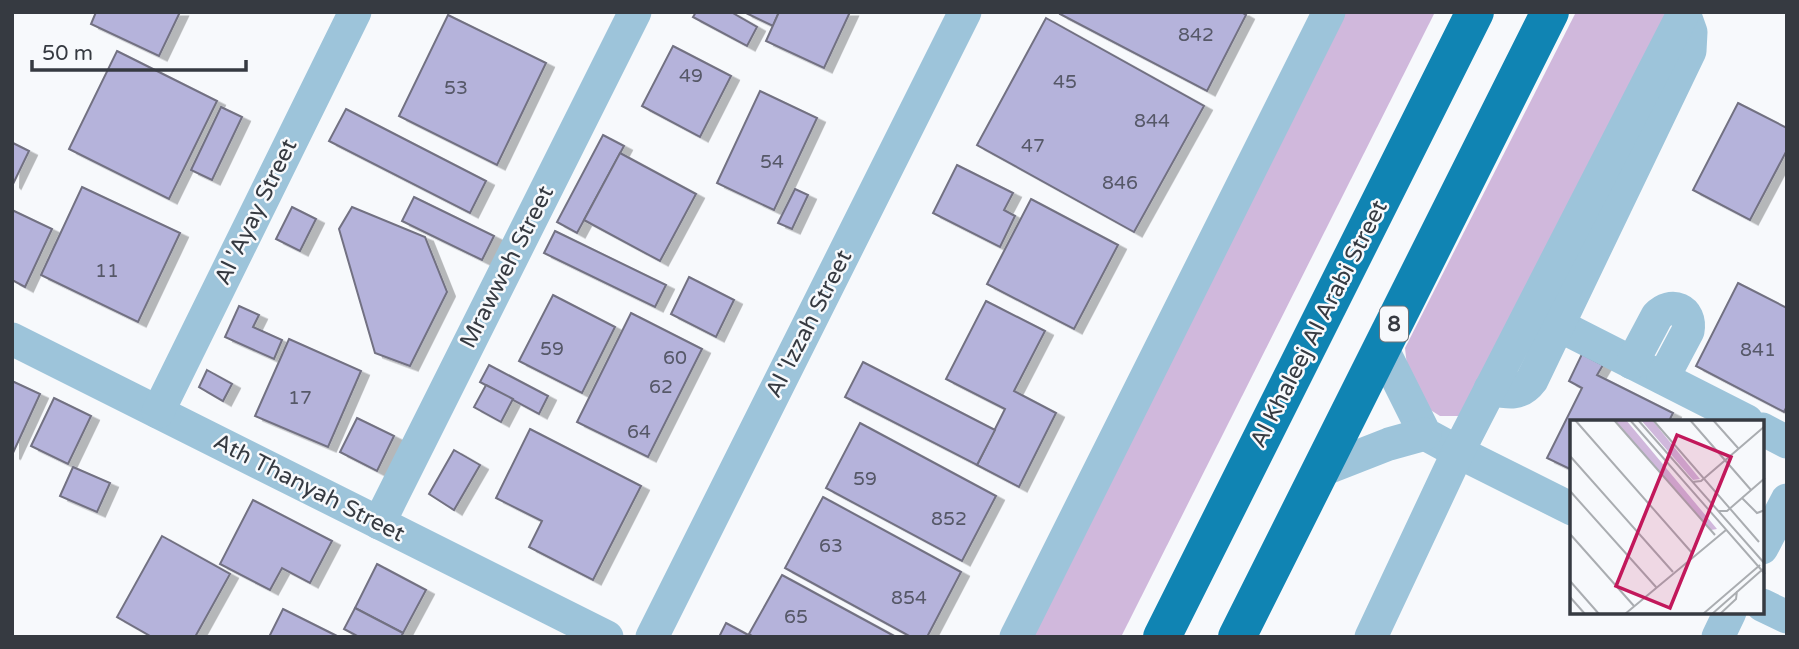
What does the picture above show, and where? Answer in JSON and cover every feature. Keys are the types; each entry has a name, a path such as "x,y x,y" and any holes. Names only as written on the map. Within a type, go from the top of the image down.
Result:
{"highway":[{"name":"Al Khaleej Al Arabi Street","path":"1162,637 1475,12"},
{"name":"8","path":"1237,637 1550,12"}],"street":[{"name":"Al 'Ayay Street","path":"158,412 355,12"},
{"name":"Mrawweh Street","path":"379,523 635,12"},
{"name":"Al 'Izzah Street","path":"652,637 965,12"},
{"path":"1016,637 1329,12"},
{"path":"1490,390 1518,392 1532,380 1690,51 1691,32 1684,13"},
{"path":"1371,637 1458,452 1684,13"},
{"path":"1632,363 1657,316 1668,308 1683,311 1688,317 1688,331 1663,379"},
{"path":"1558,325 1743,420"},
{"name":"Ath Thanyah Street","path":"12,338 607,637"},
{"path":"1382,348 1425,434 1570,508"},
{"path":"1764,430 1787,442"},
{"path":"1320,471 1389,444 1425,434"},
{"path":"1764,544 1787,500"},
{"path":"1764,606 1787,617"},
{"path":"1718,637 1729,614"}],"shaded area":[{"path":"1332,12 1435,12 1121,637 1021,637"},
{"path":"1576,12 1676,12 1459,416 1440,416 1418,402 1408,375 1405,348"}],"building":[{"path":"96,12 180,12 159,56 91,24"},
{"path":"696,12 731,12 757,27 747,46 693,17"},
{"path":"744,12 779,12 773,26"},
{"path":"779,12 850,12 824,68 766,41"},
{"path":"1241,12 1246,15 1207,91 1060,14"},
{"path":"448,15 546,63 497,165 399,116"},
{"path":"1046,18 1204,106 1134,232 977,145"},
{"path":"673,46 731,76 700,137 642,106"},
{"path":"117,51 217,101 169,199 69,149"},
{"path":"760,91 817,118 774,210 717,183"},
{"path":"1738,103 1787,128 1787,150 1750,220 1693,190"},
{"path":"221,107 242,117 212,180 191,170"},
{"path":"346,109 486,181 470,213 329,141"},
{"path":"603,135 624,146 577,233 557,222"},
{"path":"13,143 29,151 13,184 12,183"},
{"path":"620,153 696,194 660,261 584,220"},
{"path":"957,165 1013,193 1004,210 1015,216 1000,247 933,213"},
{"path":"82,187 180,233 138,322 41,275"},
{"path":"795,189 808,195 792,229 778,223"},
{"path":"414,197 494,236 482,260 402,221"},
{"path":"1031,199 1118,245 1074,329 987,284"},
{"path":"292,207 316,219 300,251 276,239"},
{"path":"352,207 425,237 447,292 410,366 375,353 339,229"},
{"path":"12,210 52,229 25,287 12,280"},
{"path":"555,231 666,285 655,307 544,253"},
{"path":"689,277 734,300 716,337 671,314"},
{"path":"1738,283 1787,308 1787,406 1784,412 1696,366"},
{"path":"553,295 615,327 582,393 519,361"},
{"path":"986,301 1045,331 1014,391 1056,413 1019,487 977,465 1005,409 946,379"},
{"path":"239,306 259,315 253,327 282,340 274,359 225,337"},
{"path":"631,313 702,349 648,457 577,422"},
{"path":"289,339 361,371 328,447 255,416"},
{"path":"1582,354 1603,365 1597,375 1673,413 1670,420 1570,420 1570,469 1547,458 1582,388 1569,381"},
{"path":"863,362 995,430 977,465 845,397"},
{"path":"489,365 548,396 539,414 480,382"},
{"path":"207,370 232,384 223,401 199,387"},
{"path":"12,381 40,394 12,455"},
{"path":"486,385 513,399 501,422 474,407"},
{"path":"54,398 91,416 68,464 31,446"},
{"path":"357,418 394,436 377,471 340,452"},
{"path":"860,423 996,496 962,561 826,488"},
{"path":"530,429 641,486 593,580 529,547 542,521 496,498"},
{"path":"454,450 480,465 454,510 429,494"},
{"path":"73,467 110,483 97,512 60,496"},
{"path":"823,497 961,572 927,637 911,637 785,568"},
{"path":"253,500 332,541 310,583 282,568 270,590 220,564"},
{"path":"162,536 230,574 195,637 152,637 117,617"},
{"path":"377,564 426,590 403,633 355,608"},
{"path":"782,575 896,637 754,637 749,634"},
{"path":"355,608 403,633 401,637 359,637 344,629"},
{"path":"283,609 339,637 269,637"},
{"path":"726,623 752,637 719,637"}]}
